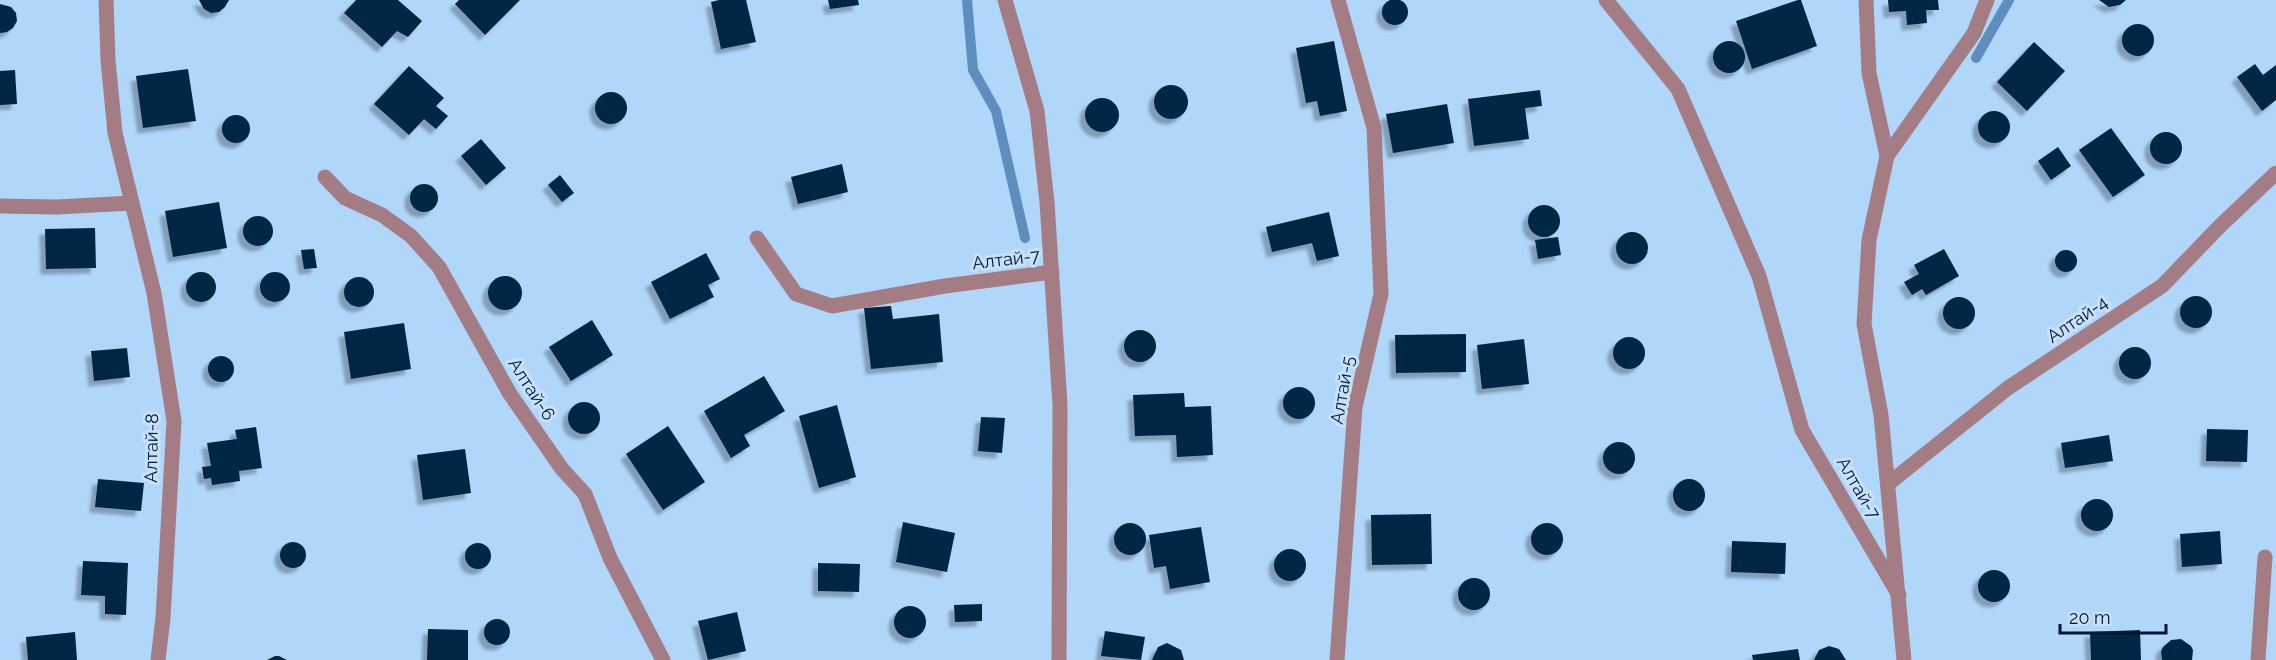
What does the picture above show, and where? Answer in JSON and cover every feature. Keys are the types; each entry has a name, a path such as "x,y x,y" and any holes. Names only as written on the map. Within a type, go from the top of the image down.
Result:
{"street":[{"name":"Алтай-8","path":"106,0 108,60 115,133 154,293 174,421 163,618 158,660"},
{"name":"Алтай-7","path":"757,238 796,294 832,306 945,286 1052,272 1037,111 1005,0"},
{"name":"Алтай-5","path":"1337,660 1355,407 1382,294 1374,128 1338,0"},
{"name":"Алтай-7","path":"1606,0 1678,89 1759,276 1802,430 1899,596"},
{"name":"Алтай-7","path":"1866,0 1869,73 1887,156"},
{"name":"Алтай-7","path":"1899,596 1881,415 1864,324 1869,240 1887,156 1974,33 1987,0"},
{"name":"Алтай-4","path":"1887,484 2008,388 2162,286 2276,173"},
{"name":"Алтай-6","path":"325,177 345,198 382,215 411,236 439,267 510,394 562,469 585,494 610,558 663,660"},
{"path":"0,206 57,207 132,203"},
{"path":"1052,272 1060,405 1059,660"},
{"path":"2258,660 2265,557"},
{"path":"1899,596 1904,660"}],"building":[{"path":"1395,-1 1404,3 1408,12 1404,21 1395,25 1386,21 1382,12 1386,3"},
{"path":"199,0 229,0 219,12 211,13 204,9"},
{"path":"356,0 398,0 422,21 408,37 397,31 382,47 344,13"},
{"path":"459,0 520,0 485,35 455,4"},
{"path":"746,0 756,42 721,49 711,2"},
{"path":"828,0 858,0 859,5 830,9"},
{"path":"1801,0 1817,46 1752,69 1736,21"},
{"path":"1888,0 1938,0 1939,10 1926,10 1927,23 1907,25 1906,11 1889,12"},
{"path":"2099,0 2126,0 2120,5 2109,7"},
{"path":"0,4 11,7 16,13 17,21 13,28 0,33"},
{"path":"2138,24 2149,29 2154,40 2149,51 2138,56 2127,51 2122,40 2127,29"},
{"path":"1334,41 1347,111 1320,116 1317,101 1306,103 1296,48"},
{"path":"1729,41 1740,46 1745,57 1740,68 1729,73 1718,68 1713,57 1718,46"},
{"path":"2034,42 2065,71 2027,111 1997,82"},
{"path":"2255,64 2263,75 2276,65 2276,100 2262,111 2237,77"},
{"path":"409,66 444,98 436,106 448,116 436,129 424,119 409,135 374,104"},
{"path":"188,69 196,121 143,128 136,76"},
{"path":"15,70 17,104 0,105 0,71"},
{"path":"1171,85 1183,90 1188,102 1183,114 1171,119 1159,114 1154,102 1159,90"},
{"path":"1540,90 1542,106 1525,108 1529,139 1474,146 1468,99"},
{"path":"611,92 622,97 627,108 622,119 611,124 600,119 595,108 600,97"},
{"path":"1102,98 1114,103 1119,115 1114,127 1102,132 1090,127 1085,115 1090,103"},
{"path":"1447,104 1454,143 1393,153 1386,114"},
{"path":"1994,111 2005,116 2010,127 2005,138 1994,143 1983,138 1978,127 1983,116"},
{"path":"236,115 246,119 250,129 246,139 236,143 226,139 222,129 226,119"},
{"path":"2111,128 2145,175 2113,197 2079,150"},
{"path":"2166,132 2177,137 2182,148 2177,159 2166,164 2155,159 2150,148 2155,137"},
{"path":"481,139 506,168 486,185 461,156"},
{"path":"2058,147 2071,166 2051,180 2038,161"},
{"path":"842,164 848,192 798,204 791,177"},
{"path":"560,175 574,193 562,202 548,185"},
{"path":"424,184 434,188 438,198 434,208 424,212 414,208 410,198 414,188"},
{"path":"219,202 227,248 173,257 165,211"},
{"path":"1544,205 1555,210 1560,221 1555,232 1544,237 1533,232 1528,221 1533,210"},
{"path":"1329,212 1339,256 1317,261 1312,243 1272,252 1266,227"},
{"path":"258,216 268,221 273,231 268,241 258,246 248,241 243,231 248,221"},
{"path":"95,228 96,268 46,269 45,229"},
{"path":"1632,232 1643,237 1648,248 1643,259 1632,264 1621,259 1616,248 1621,237"},
{"path":"1558,237 1561,255 1538,259 1535,240"},
{"path":"314,249 317,268 304,269 301,250"},
{"path":"1944,249 1959,276 1926,295 1922,289 1912,295 1904,282 1919,274 1914,265"},
{"path":"2066,250 2076,257 2077,261 2070,271 2066,272 2056,265 2055,261 2062,251"},
{"path":"706,253 720,279 708,285 714,297 670,319 651,282"},
{"path":"201,272 211,277 216,287 211,297 201,302 191,297 186,287 191,277"},
{"path":"275,272 285,277 290,287 285,297 275,302 265,297 260,287 265,277"},
{"path":"505,276 517,281 522,293 517,305 505,310 493,305 488,293 493,281"},
{"path":"359,277 369,282 374,292 369,302 359,307 349,302 344,292 349,282"},
{"path":"2196,296 2207,301 2212,312 2207,323 2196,328 2185,323 2180,312 2185,301"},
{"path":"1959,297 1970,302 1975,313 1970,324 1959,329 1948,324 1943,313 1948,302"},
{"path":"891,306 893,319 939,314 943,362 871,369 864,308"},
{"path":"592,320 613,355 571,381 549,347"},
{"path":"404,323 411,369 351,379 344,332"},
{"path":"1140,330 1151,335 1156,346 1151,357 1140,362 1129,357 1124,346 1129,335"},
{"path":"1466,334 1466,372 1396,373 1395,335"},
{"path":"1629,337 1640,342 1645,353 1640,364 1629,369 1618,364 1613,353 1618,342"},
{"path":"1524,339 1529,384 1482,389 1477,345"},
{"path":"2135,347 2146,352 2151,363 2146,374 2135,379 2124,374 2119,363 2124,352"},
{"path":"127,348 130,377 94,381 91,351"},
{"path":"221,356 230,360 234,369 230,378 221,382 212,378 208,369 212,360"},
{"path":"764,376 785,411 744,435 750,446 731,458 704,411"},
{"path":"1299,387 1310,392 1315,403 1310,414 1299,419 1288,414 1283,403 1288,392"},
{"path":"1184,393 1185,407 1211,406 1213,455 1177,457 1176,435 1135,436 1133,395"},
{"path":"584,402 595,407 600,418 595,429 584,434 573,429 568,418 573,407"},
{"path":"837,405 856,477 819,488 799,416"},
{"path":"981,417 1005,418 1002,453 978,451"},
{"path":"668,426 705,482 663,510 626,454"},
{"path":"256,427 262,468 239,471 240,481 212,485 211,478 204,479 202,467 211,466 207,443 237,439 235,430"},
{"path":"2207,429 2248,430 2247,462 2206,461"},
{"path":"2109,435 2113,461 2065,468 2061,443"},
{"path":"1619,442 1630,447 1635,458 1630,469 1619,474 1608,469 1603,458 1608,447"},
{"path":"465,449 471,493 423,500 417,455"},
{"path":"98,479 144,483 141,511 95,507"},
{"path":"1689,479 1700,484 1705,495 1700,506 1689,511 1678,506 1673,495 1678,484"},
{"path":"2097,499 2108,504 2113,515 2108,526 2097,531 2086,526 2081,515 2086,504"},
{"path":"1431,514 1432,564 1372,565 1371,515"},
{"path":"903,522 955,533 947,572 896,562"},
{"path":"1130,523 1141,528 1146,539 1141,550 1130,555 1119,550 1114,539 1119,528"},
{"path":"1547,523 1558,528 1563,539 1558,550 1547,555 1536,550 1531,539 1536,528"},
{"path":"1201,527 1210,582 1170,589 1166,566 1154,568 1149,535"},
{"path":"2220,531 2222,564 2182,567 2180,534"},
{"path":"1732,541 1786,543 1785,574 1731,572"},
{"path":"293,542 302,546 306,555 302,564 293,568 284,564 280,555 284,546"},
{"path":"478,543 488,546 491,556 488,566 478,569 468,566 465,556 468,546"},
{"path":"1290,549 1301,554 1306,565 1301,576 1290,581 1279,576 1274,565 1279,554"},
{"path":"83,561 128,563 126,615 105,614 105,596 81,595"},
{"path":"818,563 860,564 859,592 818,591"},
{"path":"1994,570 2005,575 2010,586 2005,597 1994,602 1983,597 1978,586 1983,575"},
{"path":"1474,578 1485,583 1490,594 1485,605 1474,610 1463,605 1458,594 1463,583"},
{"path":"982,604 982,621 955,622 954,605"},
{"path":"910,606 921,611 926,622 921,633 910,638 899,633 894,622 899,611"},
{"path":"737,612 746,651 708,660 698,621"},
{"path":"497,619 506,623 510,632 506,641 497,645 488,641 484,632 488,623"},
{"path":"428,629 468,630 468,660 427,660"},
{"path":"2140,630 2141,660 2091,660 2090,632"},
{"path":"1105,631 1145,637 1141,660 1101,656"},
{"path":"75,632 77,660 28,660 26,637"},
{"path":"2181,639 2191,646 2192,660 2162,660 2163,647 2171,640"},
{"path":"1167,643 1181,650 1184,660 1152,660 1158,647"},
{"path":"1829,646 1839,649 1846,660 1814,660 1819,650"},
{"path":"1798,649 1800,660 1753,660 1752,655"},
{"path":"279,656 287,660 267,660"}],"waterway":[{"path":"967,0 973,70 996,111 1025,238"},
{"path":"1976,58 2009,0"}]}
